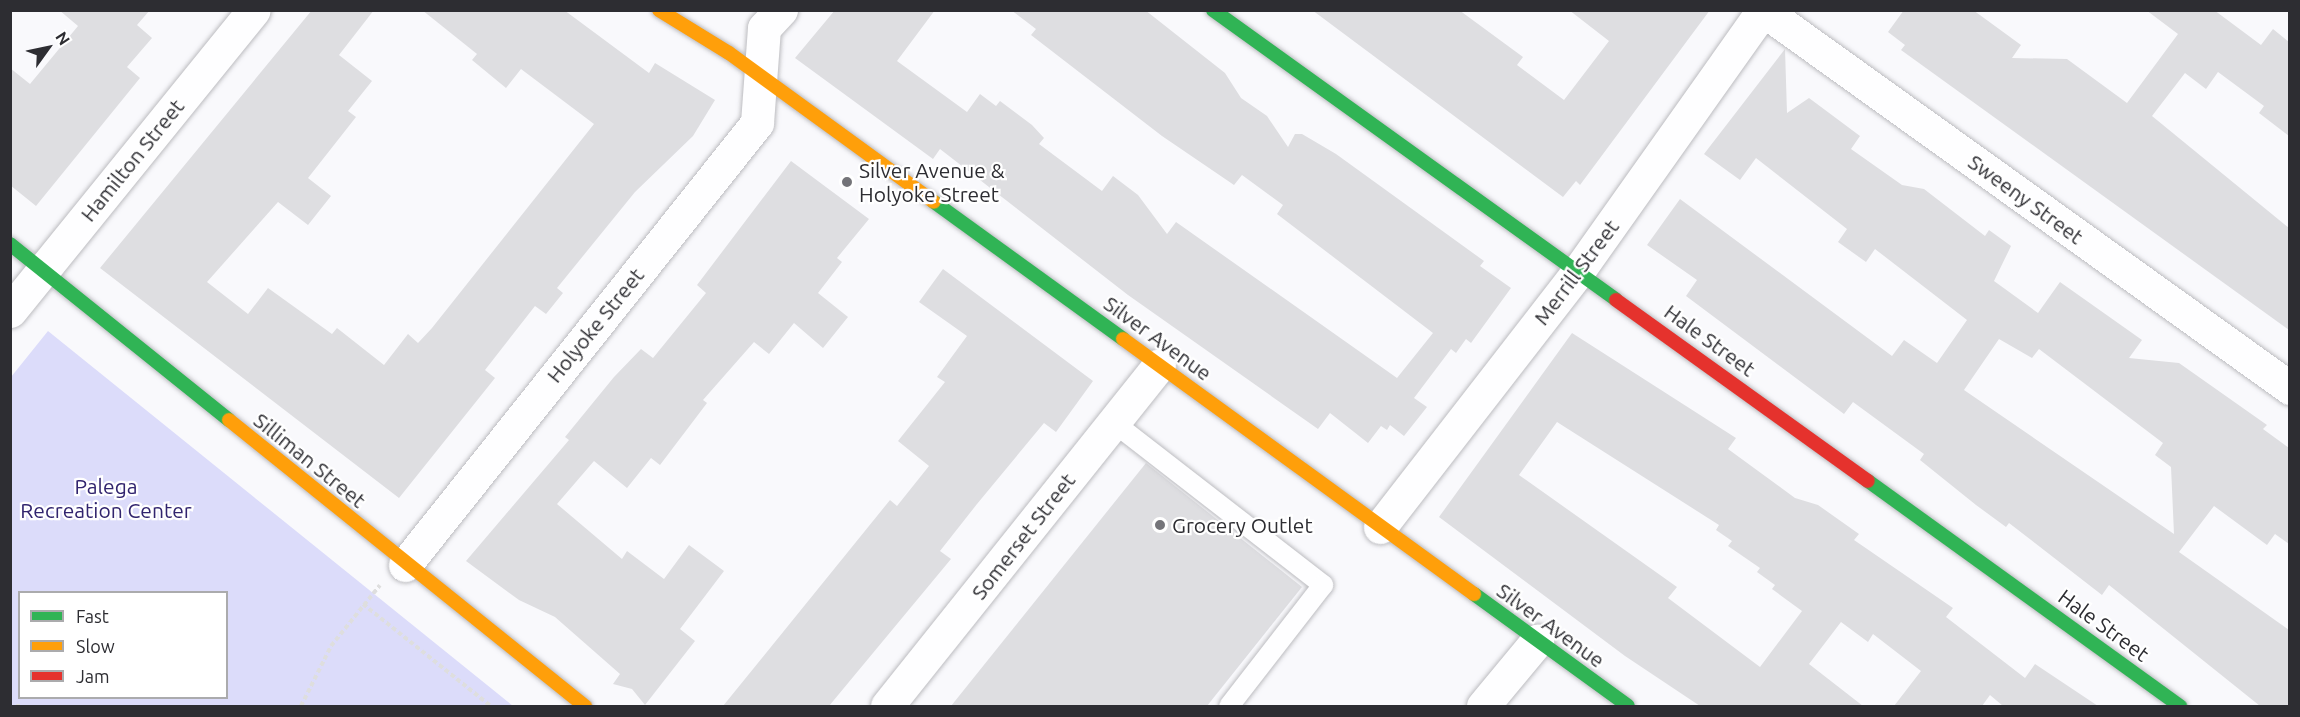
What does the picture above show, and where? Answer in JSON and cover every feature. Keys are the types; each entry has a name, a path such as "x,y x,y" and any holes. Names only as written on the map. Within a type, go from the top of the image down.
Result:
{"street":[{"name":"Hamilton Street","path":"10,311 254,10"},
{"name":"Silver Avenue","path":"660,10 761,76 1628,706"},
{"name":"Holyoke Street","path":"405,564 757,123 764,28 781,10"},
{"name":"Hale Street","path":"1213,10 1579,270 2180,706"},
{"name":"Merrill Street","path":"1380,527 1579,270 1763,11"},
{"name":"Sweeny Street","path":"1763,11 2289,388"},
{"name":"Silliman Street","path":"10,244 405,564 585,706"},
{"name":"Somerset Street","path":"887,706 1159,365"},
{"path":"1483,706 1537,641"}],"lane":[{"path":"1113,422 1323,585 1229,706"}],"path":[{"path":"301,706 331,646 363,604 405,564"},
{"path":"363,604 491,706"},
{"path":"16,706 21,706"}],"green space":[{"name":"Palega Recreation Center","path":"48,331 513,706 11,706 11,377"}],"building":[{"path":"59,10 150,10 137,25 152,38 127,67 140,78 36,206 10,185 10,68 30,84 78,26"},
{"path":"312,10 374,10 339,55 372,81 348,111 356,117 308,178 331,196 308,225 278,202 207,282 248,314 268,288 332,334 337,328 384,365 408,334 418,343 432,328 594,124 521,69 506,88 472,60 477,54 422,10 564,10 649,73 655,63 715,100 693,136 635,192 557,288 563,293 546,314 535,306 485,370 495,378 399,498 100,268"},
{"path":"835,10 935,10 897,61 967,112 980,94 996,106 1000,101 1032,125 1044,138 1039,144 1102,191 1113,176 1138,195 1167,234 1176,222 1397,378 1433,333 1277,214 1283,205 1242,175 1234,185 1162,136 1031,35 1036,29 1011,10 1145,10 1225,73 1241,98 1267,116 1288,147 1295,134 1302,134 1336,154 1484,261 1480,266 1511,288 1471,343 1466,339 1456,353 1451,349 1414,398 1427,407 1404,436 1390,425 1387,430 1381,426 1368,443 1330,413 1318,429 1128,295 940,149 933,159 795,58"},
{"path":"1312,10 1459,10 1523,57 1517,65 1564,100 1609,41 1569,10 1710,10 1580,185 1576,181 1563,197"},
{"path":"1904,10 1973,10 2021,45 2012,58 2067,59 2127,103 2178,34 2146,10 2214,10 2261,45 2273,29 2289,42 2289,136 2259,113 2264,106 2218,72 2206,89 2185,73 2152,116 2289,228 2289,330 1901,50 1905,45 1888,32"},
{"path":"1785,49 1787,113 1809,98 1860,136 1851,149 1902,185 1924,189 1985,236 1989,230 2011,246 1994,281 2038,313 2060,282 2142,340 2129,358 2179,363 2267,425 2263,429 2289,448 2289,544 2275,534 2267,545 2214,506 2179,552 2289,630 2289,706 2260,706 2109,585 2102,595 2009,523 2006,527 1976,505 1920,460 1924,454 1853,402 1844,414 1686,296 1697,280 1647,245 1680,199 1892,356 1904,340 1937,363 1967,320 1875,249 1866,262 1838,242 1847,229 1756,158 1740,180 1704,154","holes":["1999,339 2032,358 2039,349 2163,443 2155,455 2171,467 2174,534 1964,390"]},
{"path":"791,161 869,219 837,258 842,262 818,293 848,317 823,348 794,323 769,354 754,342 703,400 707,403 660,465 651,458 627,488 594,461 557,504 622,559 627,551 664,579 689,545 724,571 680,629 695,641 645,705 632,689 613,684 620,674 555,617 519,600 466,561 569,440 565,437 614,377 641,349 653,358 706,293 697,285"},
{"path":"943,269 1093,381 1056,432 1044,423 977,504 940,551 951,559 829,706 723,706 890,500 897,506 929,466 898,441 945,382 937,377 967,336 919,302"},
{"path":"1572,333 1736,438 1728,449 1795,498 1818,505 1859,534 1854,540 1953,608 1946,617 2025,678 2035,664 2098,706 2003,706 1990,695 1982,706 1894,706 1921,671 1873,634 1868,642 1841,622 1809,664 1863,706 1700,706 1625,656 1439,517","holes":["1557,422 1719,525 1716,530 1732,541 1728,546 1760,568 1757,572 1775,585 1772,589 1802,611 1760,667 1668,598 1677,587 1519,475"]},
{"name":"Grocery Outlet","path":"1146,463 1302,587 1207,706 951,706"}],"traffic: fast":[{"path":"1213,10 1616,300"},
{"path":"934,202 1123,339"},
{"path":"10,244 229,420"},
{"path":"1868,481 2180,706"},
{"path":"1474,594 1628,706"}],"traffic: slow":[{"path":"659,10 729,53 934,202"},
{"path":"1123,339 1474,594"},
{"path":"229,420 585,706"}],"traffic: jam":[{"path":"1616,300 1868,481"}],"place":[{"name":"Silver Avenue & Holyoke Street","path":"847,182"},
{"name":"Grocery Outlet","path":"1160,525"}]}
